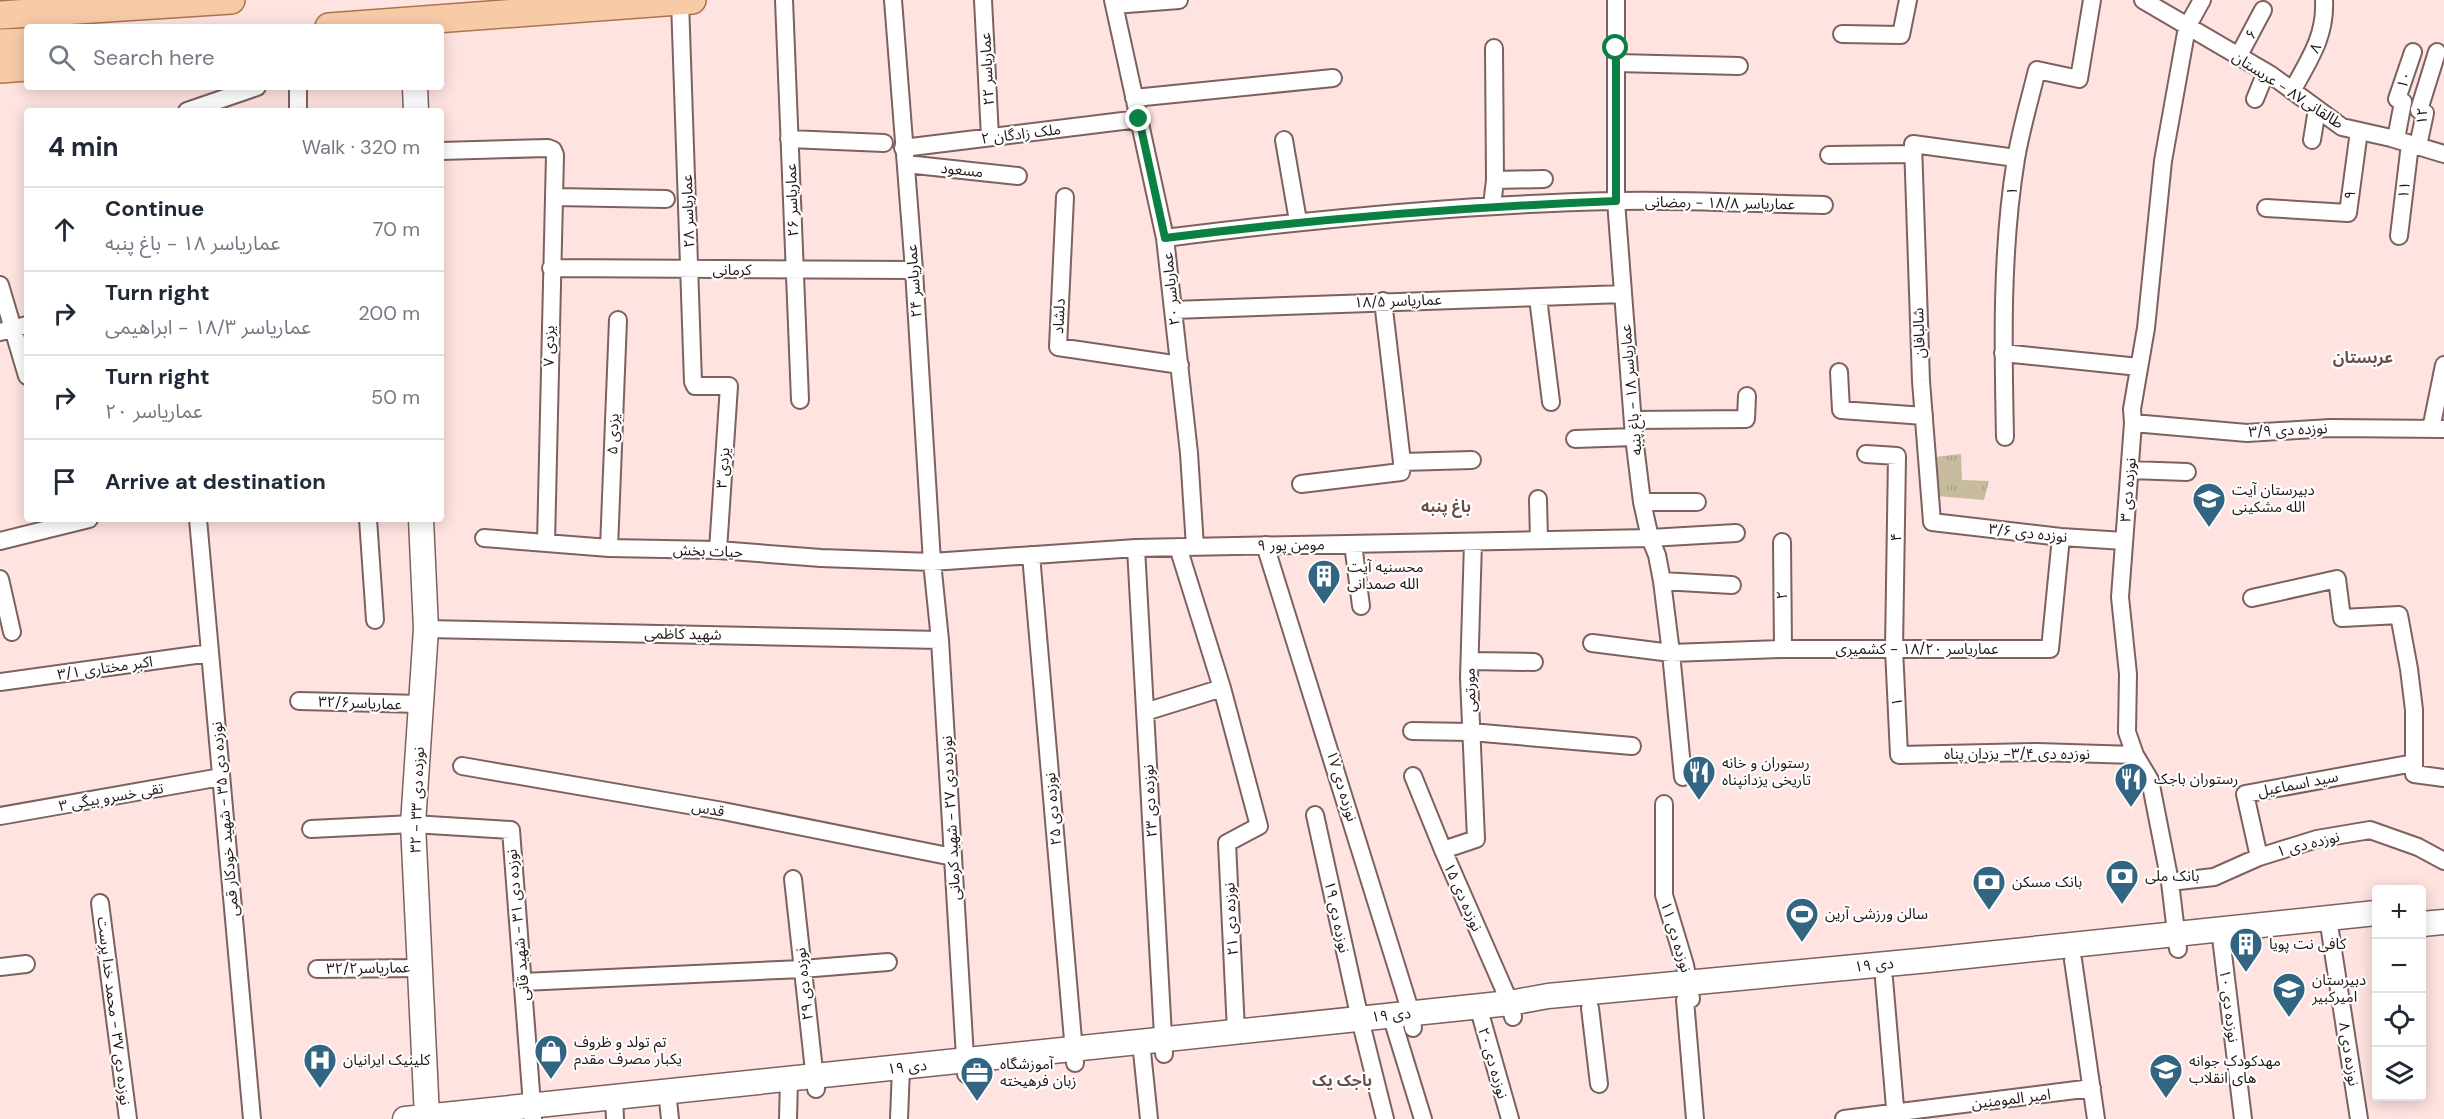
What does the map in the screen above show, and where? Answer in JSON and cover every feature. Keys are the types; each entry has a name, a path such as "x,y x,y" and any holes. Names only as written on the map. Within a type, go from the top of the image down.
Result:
{"main road":[{"path":"0,15 231,0"},
{"path":"401,24 686,1"},
{"path":"0,43 24,42"},
{"path":"0,69 24,67"},
{"path":"415,90 416,108"},
{"name":"۳۲ - نوزده دی ۳۳","path":"420,1118 420,968 413,824 426,628 421,522"},
{"path":"2426,908 2444,906"},
{"name":"۱۹ دی","path":"2329,926 2372,914"},
{"path":"2426,923 2444,921"},
{"name":"۱۹ دی","path":"420,1118 668,1105 789,1085 1479,1013 1590,1008 1689,994 2329,926 2372,929"},
{"name":"۱۹ دی","path":"1511,1010 1548,996 1689,994 1884,979 2072,952"},
{"name":"۱۹ دی","path":"1152,1048 1236,1031 1362,1026"}],"street":[{"name":"عماریاسر ۲۶","path":"784,0 800,400"},
{"name":"عماریاسر ۲۴","path":"893,0 914,270 932,562"},
{"name":"عماریاسر ۲۲","path":"983,0 990,137"},
{"path":"1113,3 1179,0"},
{"name":"عماریاسر ۱۸ - باغ پنبه","path":"1616,0 1616,201 1634,428 1642,502 1650,538 1658,555 1662,581 1683,777"},
{"path":"1842,34 1901,35 1908,0"},
{"name":"۱","path":"2005,437 2003,353 2007,242 2016,158 2037,70 2079,79 2092,0"},
{"path":"2187,27 2202,0"},
{"name":"۸","path":"2292,91 2321,36 2325,15 2324,0"},
{"name":"عماریاسر ۲۸","path":"686,1 694,386 729,386"},
{"name":"طالقانی۸۷ - عربستان","path":"2149,2 2187,27 2266,72 2342,127 2444,154"},
{"name":"عماریاسر ۲۰","path":"1113,3 1165,238 1189,453 1195,547"},
{"name":"۶","path":"2238,57 2263,10"},
{"name":"نوزده دی ۳","path":"2177,941 2170,882 2150,780 2135,755 2127,732 2128,674 2120,597 2133,423 2132,409 2146,328 2163,161 2187,27"},
{"path":"1492,206 1495,180 1494,48"},
{"name":"۱۰","path":"2408,143 2403,102 2397,99 2414,52"},
{"name":"۱۲","path":"2408,143 2425,113 2419,110 2437,52"},
{"path":"1617,63 1739,66"},
{"path":"2255,99 2266,72"},
{"path":"1134,98 1333,78"},
{"path":"196,108 248,90"},
{"path":"298,90 298,108"},
{"path":"2312,140 2317,109"},
{"name":"۲ ملک زادگان","path":"904,156 990,137 1139,119"},
{"name":"۹","path":"2266,208 2348,213 2359,131"},
{"path":"789,139 884,143"},
{"path":"1284,140 1298,221"},
{"name":"۱۱","path":"2399,236 2408,143"},
{"path":"1829,155 1913,149 2016,158"},
{"name":"شالبافان","path":"1913,149 1924,416 1932,522"},
{"name":"یزدی ۷","path":"444,151 553,150 555,197 551,268 546,543"},
{"name":"مسعود","path":"904,156 1018,176"},
{"path":"1495,180 1544,179"},
{"path":"555,197 666,199"},
{"name":"دلشاد","path":"1065,197 1058,347 1180,364"},
{"name":"عماریاسر ۱۸/۸ - رمضانی","path":"1165,238 1298,221 1492,206 1616,201 1824,206"},
{"name":"کرمانی","path":"551,268 914,270"},
{"path":"0,285 24,366"},
{"name":"عماریاسر ۱۸/۵","path":"1173,310 1623,294"},
{"path":"1538,298 1551,402"},
{"path":"1301,484 1401,472 1402,462 1383,301"},
{"name":"یزدی ۵","path":"609,548 618,320"},
{"path":"2003,353 2139,367"},
{"path":"2437,429 2444,365"},
{"path":"1839,372 1840,410 1924,416"},
{"name":"یزدی ۳","path":"718,550 729,386"},
{"path":"1575,439 1634,428 1746,419 1747,396"},
{"name":"نوزده دی ۳/۹","path":"2133,423 2247,433 2330,428 2437,429"},
{"name":"۴","path":"1866,454 1897,456 1894,649"},
{"path":"1402,462 1472,460"},
{"path":"2130,470 2187,472"},
{"path":"1538,500 1539,540"},
{"path":"1642,502 1697,502"},
{"path":"0,541 66,522"},
{"name":"نوزده دی ۳۵ - شهید خودکار قمی","path":"198,522 252,1119"},
{"path":"368,522 375,620"},
{"name":"نوزده دی ۳/۶","path":"1932,522 2124,542"},
{"name":"مومن پور ۹","path":"932,562 1136,548 1650,538 1736,533"},
{"name":"عماریاسر ۱۸/۲۰ - کشمیری","path":"1592,643 1671,653 1783,649 2050,649 2061,537"},
{"name":"حیات بخش","path":"484,538 609,548 718,550 821,558 932,562"},
{"name":"مورتمی","path":"1443,850 1476,839 1470,661 1473,542"},
{"name":"۲","path":"1782,542 1783,649"},
{"path":"1353,544 1361,606"},
{"name":"نوزده دی ۱۷","path":"1265,545 1403,1021 1423,1119"},
{"path":"1145,712 1222,688 1178,547"},
{"name":"نوزده دی ۲۳","path":"1136,548 1145,712 1152,1048 1149,1119"},
{"name":"نوزده دی ۲۵","path":"1031,555 1075,1056"},
{"name":"نوزده دی ۲۷ - شهید کرمانی","path":"932,562 940,640 966,1067"},
{"path":"0,579 12,632"},
{"path":"2252,598 2337,579 2342,618 2399,615 2414,710 2414,769 2444,778"},
{"path":"1662,581 1732,585"},
{"name":"شهید کاظمی","path":"426,628 940,640"},
{"name":"۱","path":"1894,649 1899,755"},
{"name":"۳/۱ اکبر مختاری","path":"0,682 210,653"},
{"path":"1470,661 1534,662"},
{"name":"نوزده دی ۲۱","path":"1222,688 1259,826 1227,843 1236,1031"},
{"name":"عماریاسر۳۲/۶","path":"299,701 421,704"},
{"path":"1412,731 1471,732 1632,746"},
{"name":"نوزده دی ۳/۴- یزدان پناه","path":"1899,755 2037,752 2135,755"},
{"name":"قدس","path":"462,766 723,811 953,857"},
{"name":"سید اسماعیل","path":"2259,856 2245,794 2414,769"},
{"name":"نوزده دی ۱۵","path":"1413,776 1511,1010"},
{"name":"۳ تقی خسرو بیگی","path":"0,816 221,777"},
{"name":"نوزده دی ۱۱","path":"1664,804 1664,896 1689,994 1695,1119"},
{"name":"نوزده دی ۱۹","path":"1315,815 1385,1119"},
{"path":"311,829 413,824"},
{"name":"نوزده دی ۳۱ - شهید قآنی","path":"413,824 511,830 523,982 530,1114"},
{"name":"نوزده دی ۱","path":"2170,882 2214,877 2259,856 2317,839 2370,830 2418,847 2444,861"},
{"name":"نوزده دی ۲۹","path":"793,879 815,1083"},
{"name":"نوزده دی ۳۷ - محمد خدا پرست","path":"100,903 128,1119"},
{"name":"نوزده دی ۸","path":"2329,926 2359,1119"},
{"name":"نوزده دی ۱۰","path":"2221,937 2243,1119"},
{"path":"2072,952 2096,1119"},
{"path":"523,982 802,969 888,962"},
{"path":"0,967 26,964"},
{"name":"عماریاسر۳۲/۲","path":"317,969 420,968"},
{"path":"1844,1119 1896,1116 1884,979"},
{"path":"1590,1008 1599,1084"},
{"name":"نوزده دی ۲۰","path":"1479,1013 1510,1119"},
{"path":"899,1119 901,1075"},
{"path":"788,1119 789,1085"},
{"name":"امیر المومنین","path":"1896,1116 2092,1088"}],"green space":[{"path":"1961,454 1962,480 1989,481 1984,500 1937,496 1935,457"}],"place":[{"name":"دبیرستان آیت الله مشکینی","path":"2209,528"},
{"name":"محسنیه آیت الله صمدانی","path":"1324,605"},
{"name":"رستوران و خانه تاریخی یزدانپناه","path":"1699,801"},
{"name":"رستوران باجک","path":"2131,808"},
{"name":"بانک ملی","path":"2122,905"},
{"name":"بانک مسکن","path":"1989,911"},
{"name":"سالن ورزشی آرین","path":"1802,943"},
{"name":"کافی نت پویا","path":"2246,973"},
{"name":"دبیرستان امیرکبیر","path":"2289,1018"},
{"name":"تم تولد و ظروف یکبار مصرف مقدم","path":"551,1080"},
{"name":"کلینیک ایرانیان","path":"320,1089"},
{"name":"مهدکودک جوانه های انقلاب","path":"2166,1099"},
{"name":"آموزشگاه زبان فرهیخته","path":"977,1102"}],"district":[{"name":"عربستان","path":"2363,357"},
{"name":"باغ پنبه","path":"1446,506"},
{"name":"باجک یک","path":"1342,1080"}],"route":[{"path":"1139,119 1165,238 1298,221 1492,206 1616,201 1616,48"}]}
